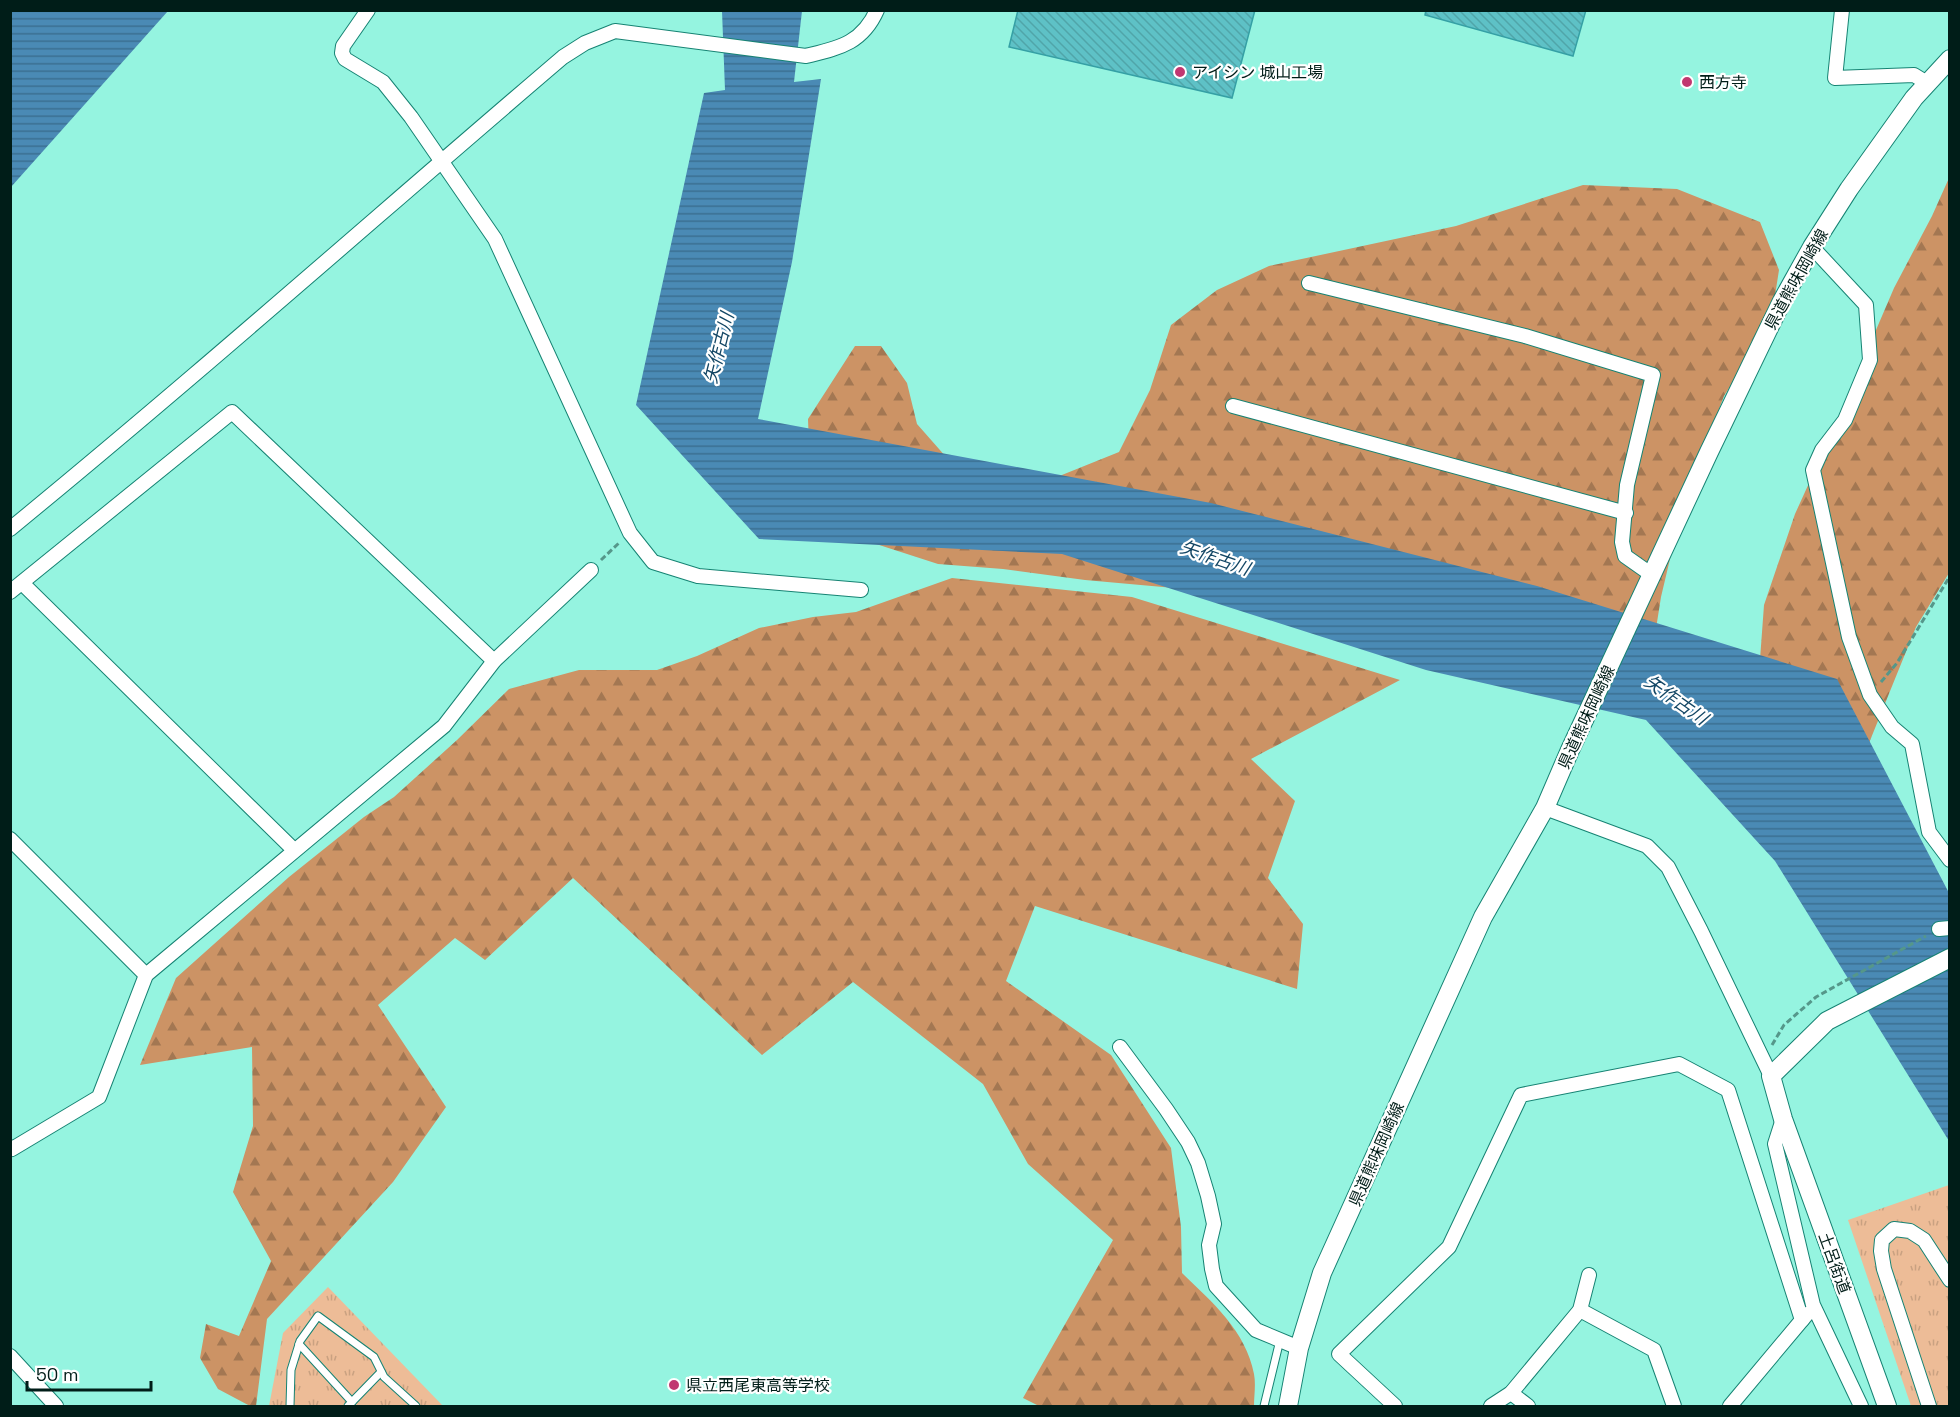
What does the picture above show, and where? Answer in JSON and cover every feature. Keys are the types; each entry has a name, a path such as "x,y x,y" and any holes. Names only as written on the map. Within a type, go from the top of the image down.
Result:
{"main road":[{"name":"県道熊味岡崎線","path":"1287,1407 1299,1348 1322,1273 1478,928 1545,808 1709,452 1782,301 1812,247 1849,189 1914,98 1950,59"},
{"path":"1771,1076 1827,1021 1950,958"},
{"name":"土呂街道","path":"1771,1076 1783,1119 1887,1407"}],"street":[{"path":"368,10 343,46 342,53 345,59 383,82 411,117 495,239 630,533 653,562 698,576 861,590"},
{"path":"10,529 130,430 563,57 585,43 615,31 806,56 837,49 856,40 874,18 877,10"},
{"path":"1842,10 1835,78 1914,75 1927,84"},
{"path":"1812,247 1866,304 1870,360 1845,420 1821,450 1814,470 1849,637 1870,695 1892,727 1912,744 1929,832 1950,860"},
{"path":"1309,283 1525,336 1653,375 1627,485 1622,542 1625,556 1652,575"},
{"path":"1233,406 1626,513"},
{"path":"10,592 232,412 494,661"},
{"path":"10,1147 12,1149 99,1097 146,975 444,726 494,661 591,570"},
{"path":"22,583 294,850"},
{"path":"1545,808 1647,846 1668,867 1771,1076"},
{"path":"10,839 146,975"},
{"path":"1120,1047 1166,1109 1188,1142 1198,1163 1214,1224 1209,1245 1216,1286 1256,1330 1299,1348"},
{"path":"1395,1407 1339,1354 1449,1247 1521,1095 1679,1064 1728,1090 1802,1320"},
{"path":"1783,1119 1775,1144 1813,1305 1861,1407"},
{"path":"1929,1407 1884,1269 1882,1240 1894,1229 1910,1231 1924,1240 1950,1280"},
{"path":"1491,1407 1511,1393 1580,1310 1589,1275"},
{"path":"1730,1407 1813,1305"},
{"path":"1580,1310 1654,1350 1674,1407"},
{"path":"10,1356 56,1407"},
{"path":"1511,1393 1528,1407"}],"lane":[{"path":"290,1407 291,1370 299,1344 318,1316 374,1357 381,1372 416,1407"},
{"path":"1264,1407 1280,1340"},
{"path":"299,1344 350,1404 381,1372"}],"path":[{"path":"591,570 630,533"},
{"path":"1870,695 1897,663 1950,576"},
{"path":"1764,1059 1784,1025 1816,997 1944,928"}],"green space":[{"path":"1949,178 1949,573 1916,627 1869,743 1759,673 1764,605 1795,514 1894,288"},
{"path":"1583,185 1677,189 1760,222 1779,270 1771,321 1724,396 1683,504 1661,597 1652,654 1263,596 938,564 873,543 810,474 808,419 855,346 881,346 907,383 917,424 969,483 1042,483 1119,452 1150,390 1171,325 1217,290 1269,266 1456,226"},
{"path":"952,578 1132,597 1400,680 1251,759 1295,801 1268,878 1303,924 1297,989 1035,906 1006,981 1111,1055 1171,1148 1181,1227 1182,1273 1226,1318 1244,1344 1254,1374 1254,1406 1039,1406 1023,1398 1113,1240 1028,1164 983,1084 853,982 762,1055 573,878 485,960 455,938 378,1005 446,1107 393,1182 267,1319 256,1406 250,1406 218,1389 200,1358 206,1324 239,1336 271,1261 233,1192 253,1126 252,1047 140,1065 176,978 289,877 364,817 394,797 509,689 579,670 657,670 697,656 759,628 813,617 856,612"},
{"path":"1949,1185 1949,1406 1911,1406 1848,1220"},
{"path":"328,1287 443,1406 269,1406 283,1333"}],"water":[{"path":"10,11 168,11 11,187"},
{"name":"矢作古川","path":"722,11 802,11 794,82 821,79 792,262 758,419 1211,503 1537,586 1837,679 1949,893 1949,1141 1775,861 1646,720 1426,670 1062,554 759,539 636,405 704,93 725,90"}],"building":[{"name":"アイシン 城山工場","path":"1018,10 1255,10 1232,98 1009,47"},
{"path":"1426,10 1586,10 1573,56 1425,15"}],"place":[{"name":"アイシン 城山工場","path":"1180,72"},
{"name":"西方寺","path":"1687,82"},
{"name":"県立西尾東高等学校","path":"674,1385"}]}
